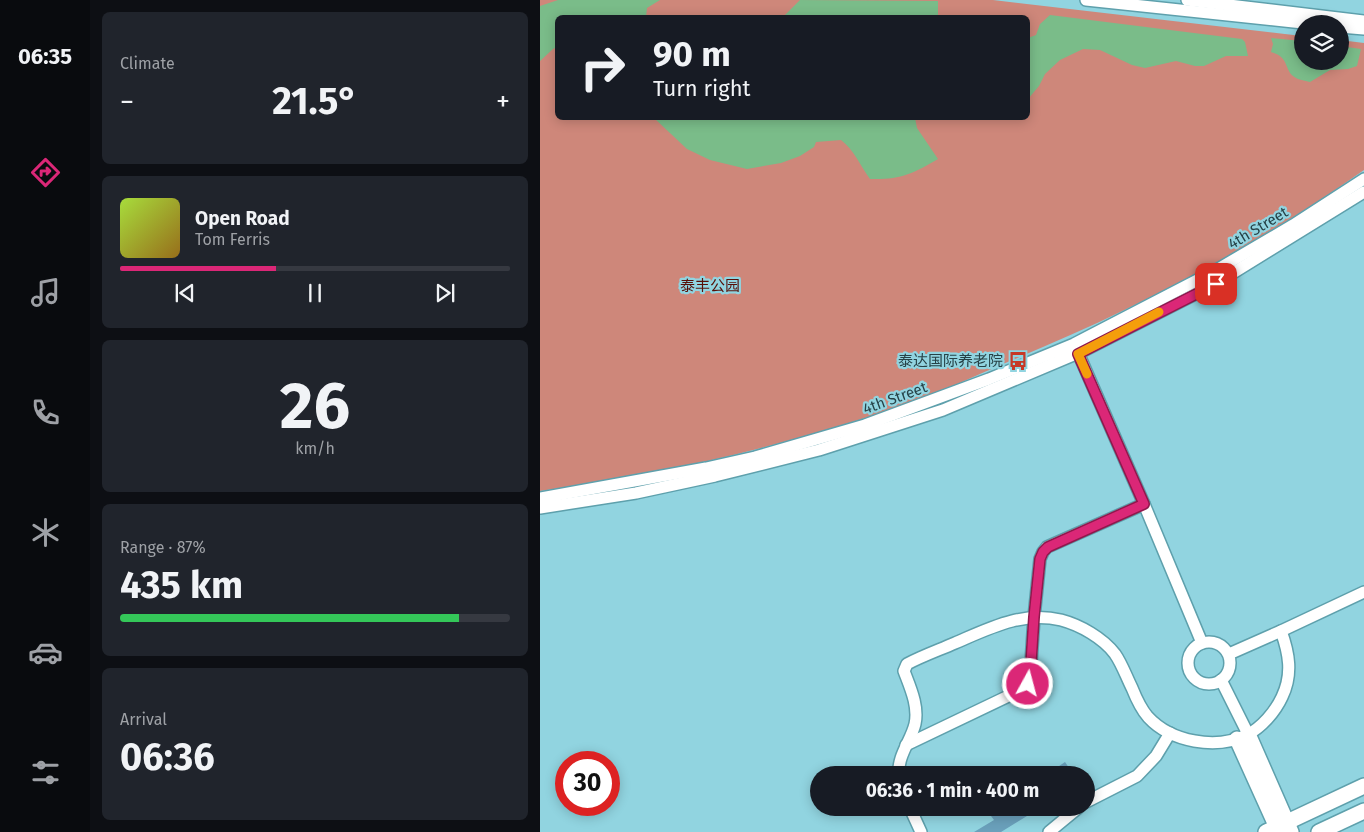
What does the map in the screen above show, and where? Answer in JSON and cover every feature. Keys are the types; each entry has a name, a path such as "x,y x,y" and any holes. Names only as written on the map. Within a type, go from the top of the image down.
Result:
{"main road":[{"path":"1242,737 1280,829 1364,786"},
{"path":"1319,832 1364,811"}],"street":[{"path":"1086,0 1294,22"},
{"path":"1187,0 1264,4 1364,20"},
{"path":"1349,28 1364,29"},
{"name":"4th Street","path":"540,498 706,468 820,439 865,425 1076,349 1293,225 1364,179"},
{"name":"4th Street","path":"540,508 636,493 820,450 943,410 1216,284 1364,192"},
{"path":"1076,349 1202,643"},
{"path":"906,745 1022,689 1028,684 1040,559 1043,552 1048,547 1144,504"},
{"path":"1229,654 1364,592"},
{"path":"900,766 906,745 916,723 913,697 904,671 907,664 1008,621 1034,617 1068,622 1084,630 1105,644 1119,660 1146,714 1157,725 1170,733 1198,742 1220,742 1242,737 1268,718 1280,702 1287,686 1289,660 1280,631"},
{"path":"1211,642 1218,644 1229,654 1229,669 1220,680 1213,684 1197,680 1191,674 1188,666 1190,656 1194,648 1202,643 1211,642"},
{"path":"1220,680 1242,737"},
{"path":"1095,798 1130,781 1136,776 1156,756 1170,733"},
{"path":"914,816 921,832"},
{"path":"1048,832 1068,816"}],"green space":[{"name":"泰丰公园","path":"540,0 993,0 1294,35 1294,70 1349,70 1349,41 1364,43 1364,170 1280,226 1192,276 1102,321 932,394 861,419 771,446 633,476 540,491"}],"shaded area":[{"path":"558,0 660,0 647,8 646,15 555,15 555,48 540,61 540,6"},
{"path":"800,0 938,1 938,15 785,15"},
{"path":"1050,15 1242,39 1245,42 1248,56 1226,56 1204,66 1195,66 1176,61 1145,68 1132,65 1100,50 1083,49 1060,60 1045,74 1039,86 1030,97 1030,37 1036,35 1040,24"},
{"path":"1271,38 1294,40 1294,70 1330,70 1310,82 1298,79 1290,73 1282,58 1271,52 1273,44"},
{"path":"1349,47 1361,49 1357,66 1349,69"},
{"path":"656,120 915,120 917,128 938,159 906,175 870,179 853,153 841,140 816,142 814,147 800,156 781,163 747,169 710,160 687,149"}],"building":[{"path":"1065,762 1068,766 1059,766"},
{"path":"991,816 1027,816 1001,832 974,832 994,820"}],"slow traffic":[{"path":"1087,374 1078,354 1159,312"}],"place":[{"name":"泰达国际养老院","path":"1018,361"}],"route":[{"path":"1028,684 1040,559 1043,552 1048,547 1144,504 1078,354 1216,284"}]}
